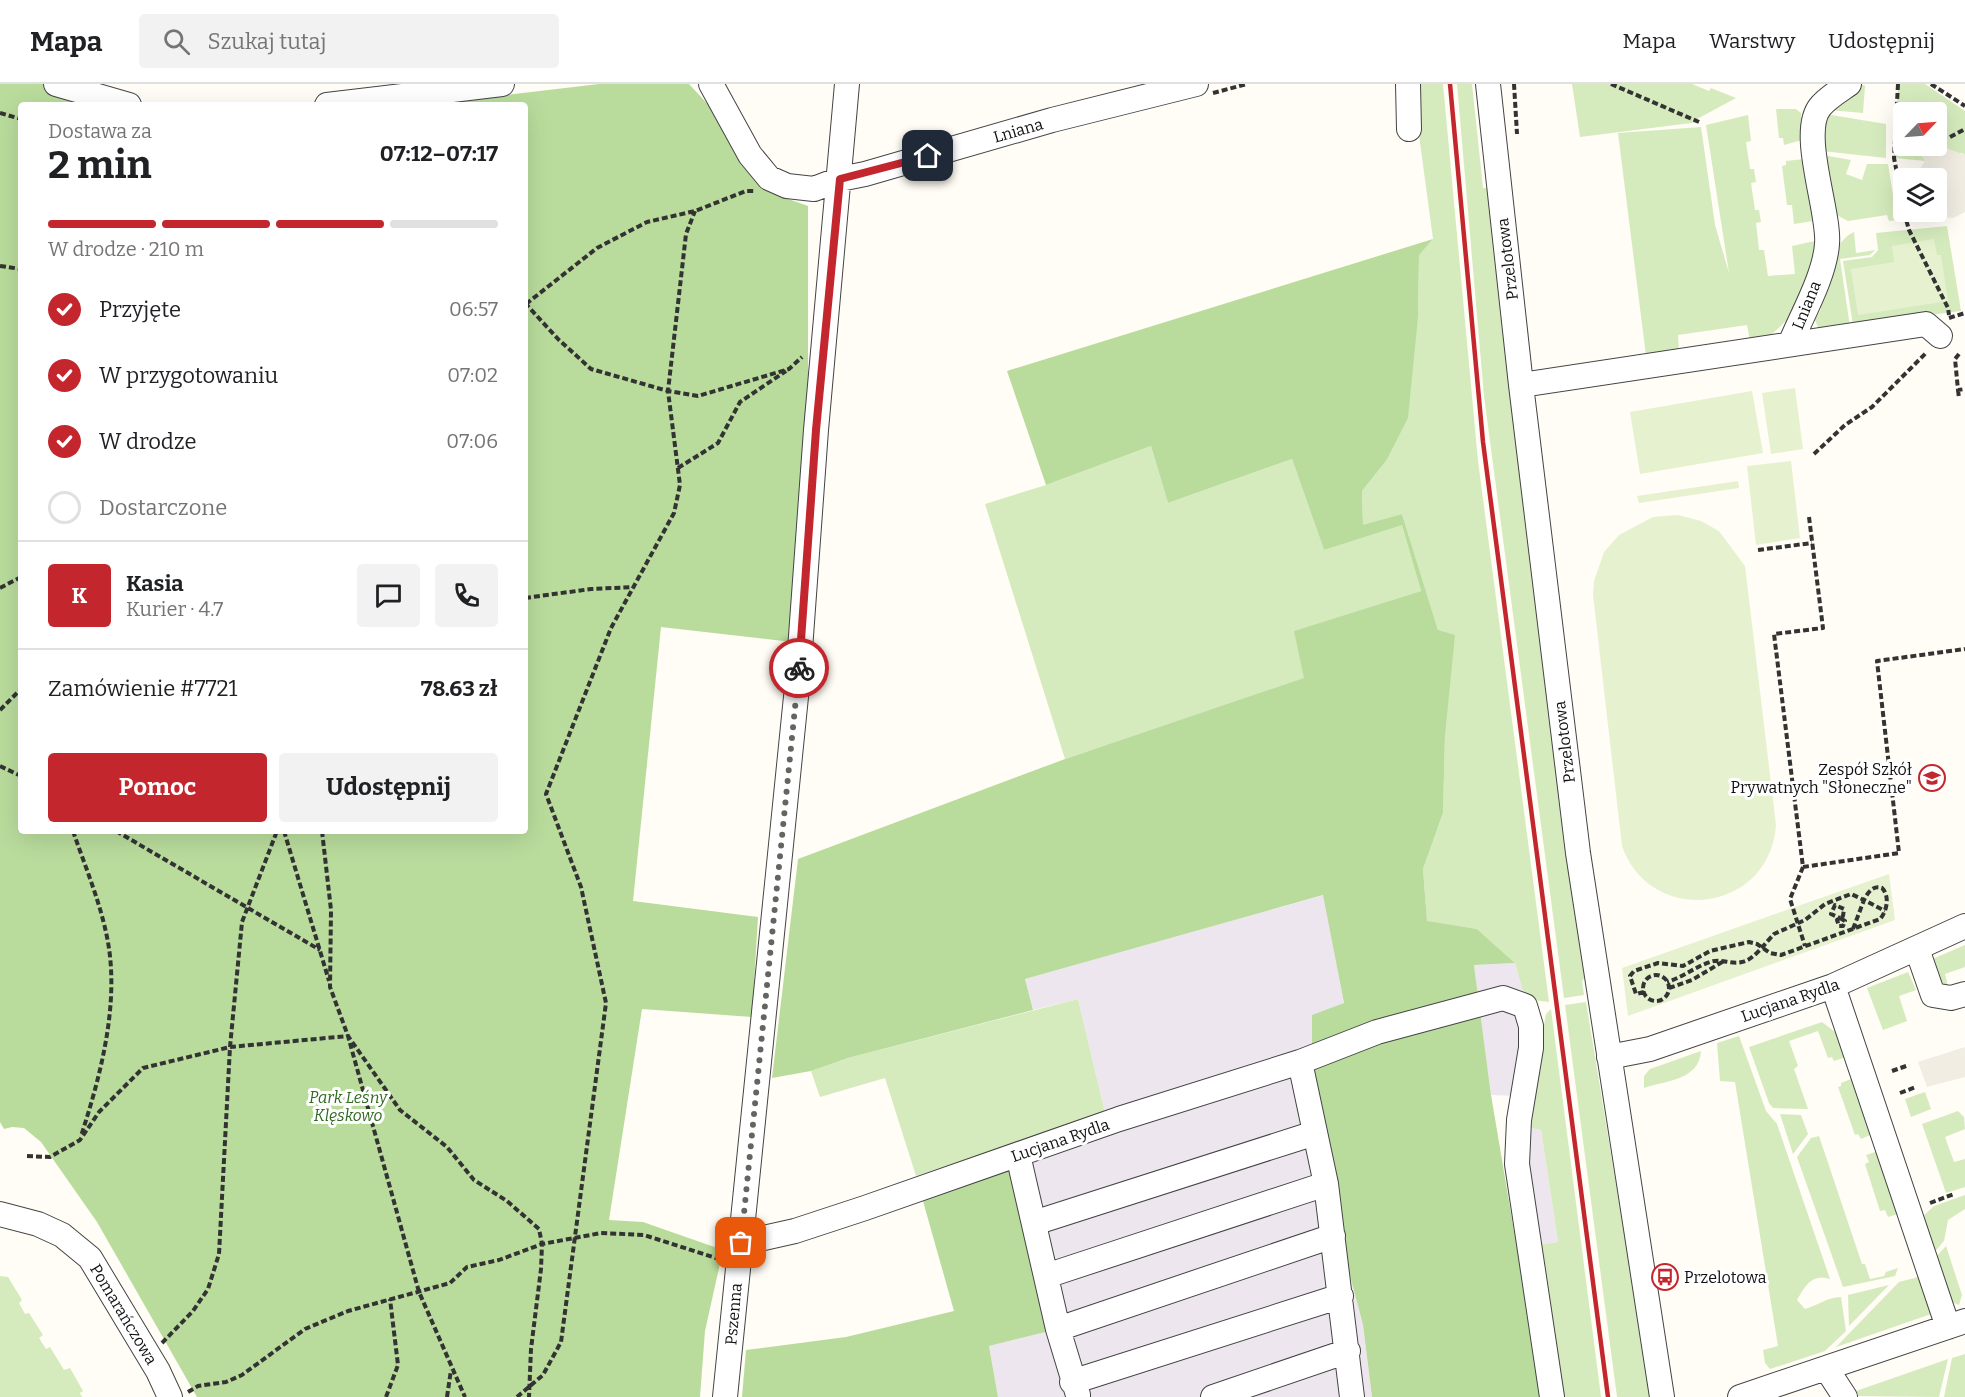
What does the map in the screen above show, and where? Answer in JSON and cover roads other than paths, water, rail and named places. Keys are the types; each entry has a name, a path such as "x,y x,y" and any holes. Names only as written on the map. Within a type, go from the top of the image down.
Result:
{"street":[{"path":"56,84 119,102"},
{"path":"345,102 437,87 502,84"},
{"name":"Lniana","path":"711,84 759,168 778,183 814,189 840,179 866,174 1052,120 1199,90"},
{"name":"Pszenna","path":"725,1397 798,677 847,84"},
{"path":"1408,84 1409,129"},
{"name":"Przelotowa","path":"1488,84 1521,385 1578,853 1662,1397"},
{"name":"Lniana","path":"1521,385 1790,344 1826,255 1828,241 1815,164 1815,117 1826,101 1849,84"},
{"path":"1790,344 1926,324 1939,335"},
{"name":"Lucjana Rydla","path":"1609,1057 1650,1049 1833,986 1965,926"},
{"path":"1917,949 1933,995 1951,998 1965,994"},
{"path":"1740,1397 1957,1324 1833,986"},
{"name":"Lucjana Rydla","path":"741,1243 805,1228 1300,1062 1377,1032 1503,998 1525,1006 1531,1026 1531,1048 1520,1120 1518,1164 1552,1397"},
{"path":"1300,1062 1326,1184 1352,1397"},
{"path":"1034,1223 1315,1133"},
{"path":"1018,1155 1058,1329 1076,1389 1341,1296"},
{"path":"1046,1276 1326,1184"},
{"name":"Pomarańczowa","path":"0,1214 38,1224 76,1244 100,1274 149,1356 170,1397"},
{"path":"1058,1329 1333,1236"},
{"path":"1213,1397 1348,1351"},
{"path":"1826,1368 1845,1397"}],"railway":[{"path":"1450,84 1483,442 1608,1397"}],"place":[{"name":"Zespół Szkół Prywatnych \"Słoneczne\"","path":"1932,778"},
{"name":"Przelotowa","path":"1665,1277"}],"park label":[{"name":"Park Leśny Klęskowo","path":"348,1106"}]}
